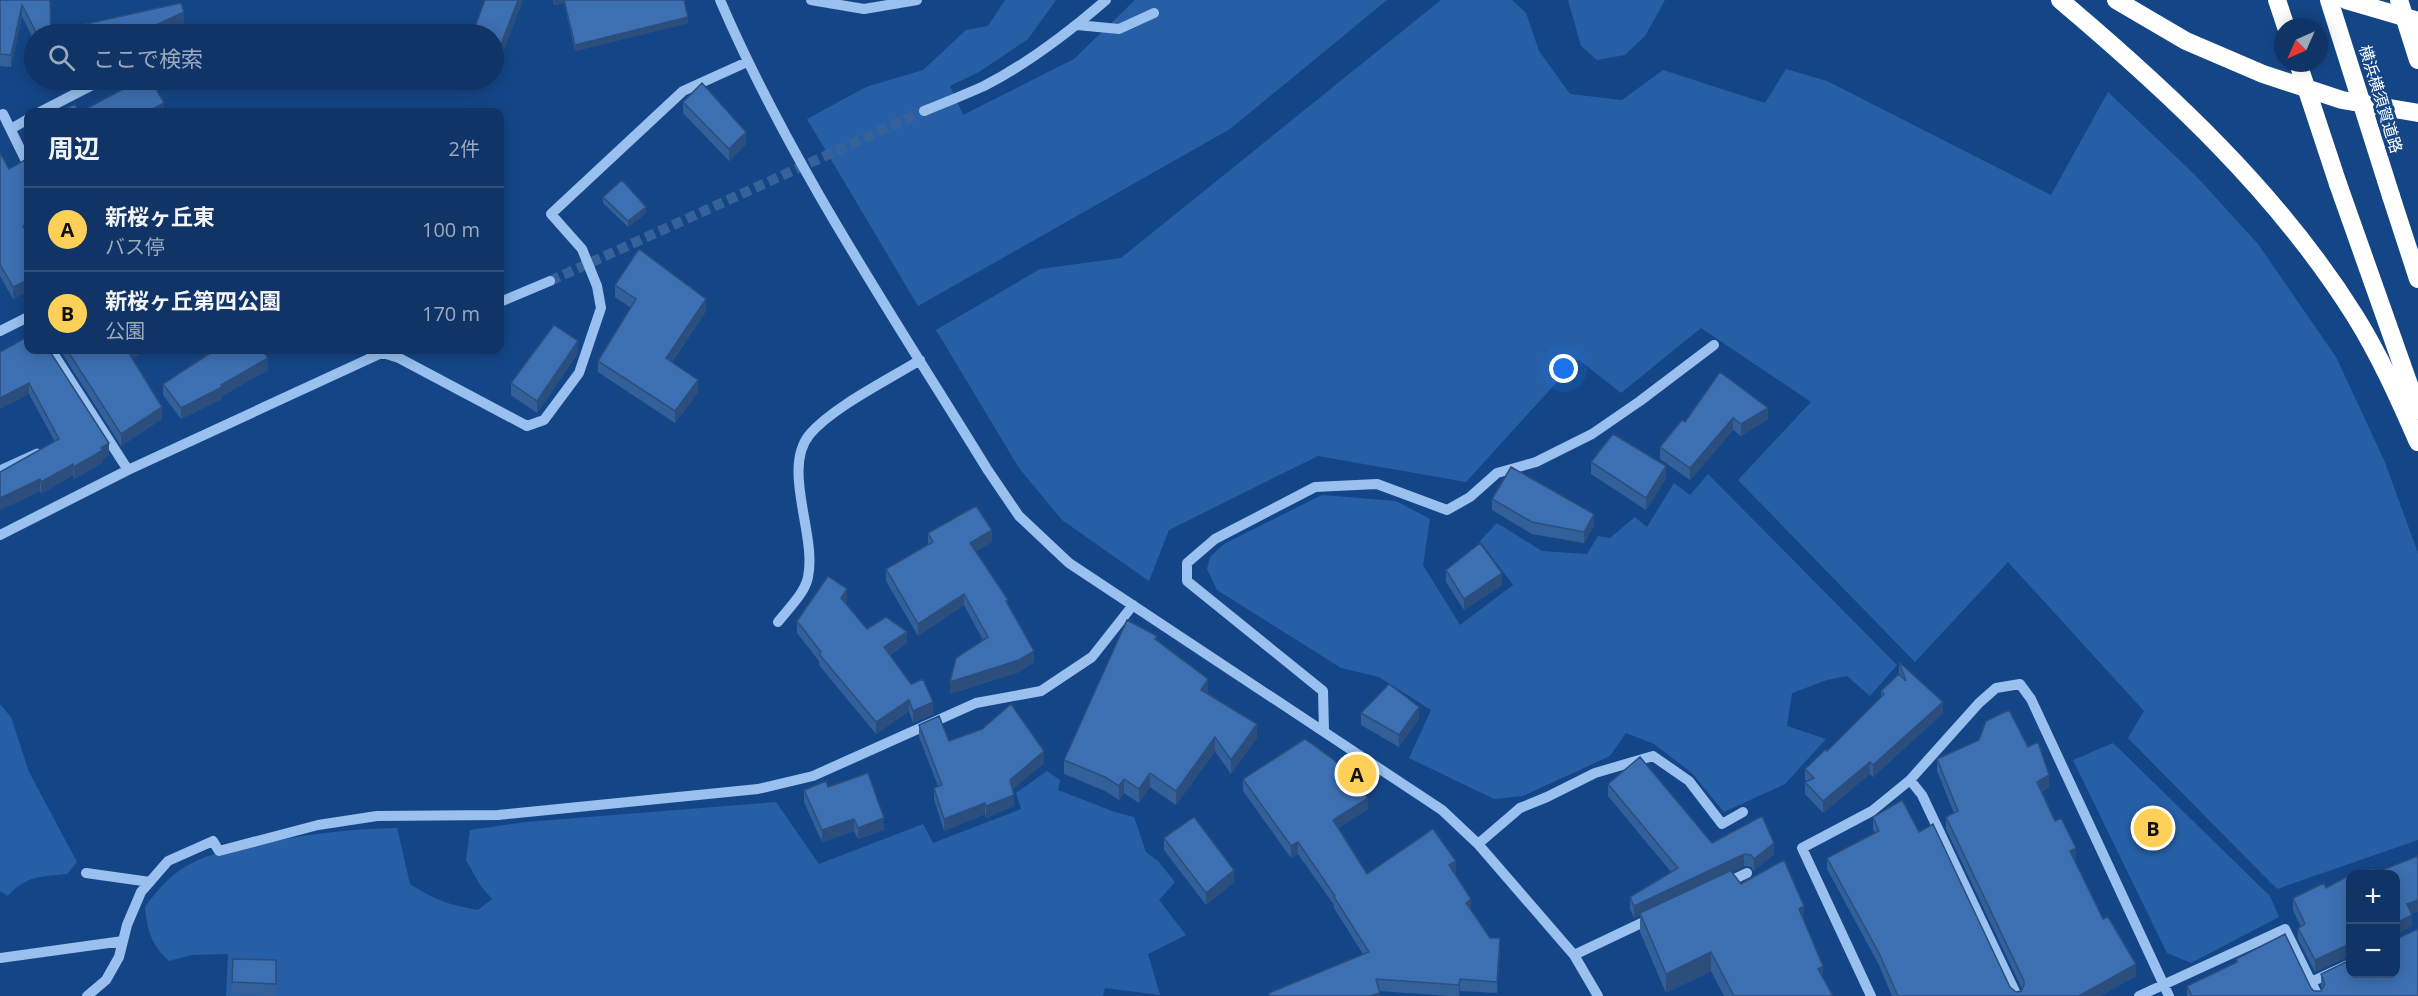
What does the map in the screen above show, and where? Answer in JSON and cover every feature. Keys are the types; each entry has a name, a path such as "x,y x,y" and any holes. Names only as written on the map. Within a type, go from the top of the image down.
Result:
{"highway":[{"path":"2060,0 2143,70 2234,160 2322,267 2356,317 2386,370 2418,442"},
{"path":"2116,0 2187,40 2263,74 2342,100 2418,113"},
{"path":"2277,0 2283,18"},
{"name":"横浜横須賀道路","path":"2329,0 2418,279"},
{"path":"2346,0 2418,21"},
{"path":"2399,0 2418,60"},
{"path":"2301,72 2418,410"}],"street":[{"path":"720,0 747,62 808,175 987,470 1019,516 1070,563 1442,810 1478,844 1574,955 1598,996"},
{"path":"811,0 864,9 917,0"},
{"path":"924,111 984,86 1053,44 1106,0"},
{"path":"1077,25 1119,29 1154,13"},
{"path":"392,354 527,426 544,420 579,373 601,308 597,286 582,249 551,214 684,91 747,62"},
{"path":"48,108 83,90"},
{"path":"3,114 24,157"},
{"path":"10,129 24,121"},
{"path":"504,300 550,281"},
{"path":"0,331 24,319"},
{"path":"1324,730 1323,691 1187,581 1187,563 1215,539 1315,487 1377,484 1447,510 1470,497 1497,473 1536,462 1592,434 1714,345"},
{"path":"54,354 128,470"},
{"path":"0,535 128,470 379,354"},
{"path":"778,622 808,578 809,555 798,460 808,436 824,419 920,360"},
{"path":"87,996 106,980 119,957 141,892 168,861 213,841 219,851 318,825 377,816 498,815 758,789 813,776 976,703 1041,691 1092,657 1134,604"},
{"path":"1871,996 1802,848 1872,811 1910,780 1979,703 1996,688 2020,684 2031,699 2169,996"},
{"path":"1478,844 1520,808 1595,773 1653,756 1689,781 1722,824 1743,812"},
{"path":"1910,780 1922,795 2017,996"},
{"path":"86,873 150,882"},
{"path":"1717,888 1747,873"},
{"path":"1574,955 1666,912"},
{"path":"2139,996 2285,929 2318,996"},
{"path":"0,958 123,941"},
{"path":"2311,982 2346,966"}],"shaded area":[{"path":"1005,0 1056,0 1028,39 979,72 950,86 963,115 1074,59 1135,0 1387,0 1230,129 918,306 807,119 866,87 923,70 966,30 988,26"},
{"path":"1441,0 1512,0 1526,13 1539,51 1570,94 1622,100 1663,70 1765,103 1786,69 1827,81 2051,195 2108,92 2196,176 2258,244 2336,357 2384,460 2418,553 2418,840 2277,889 2128,738 2144,711 2008,562 1915,662 1738,480 1811,402 1701,328 1621,393 1578,359 1466,482 1318,456 1169,530 1149,581 1062,520 1019,468 936,330 1040,269 1121,258"},
{"path":"1568,0 1665,0 1645,36 1625,55 1597,60 1581,46"},
{"path":"1708,474 1897,665 1870,696 1847,676 1827,680 1792,693 1787,726 1826,739 1785,784 1724,812 1692,773 1654,744 1626,733 1610,756 1523,796 1494,799 1409,758 1431,710 1379,677 1341,668 1217,590 1207,569 1210,557 1224,544 1322,495 1396,501 1430,519 1423,565 1460,625 1513,585 1480,541 1497,523 1542,551 1587,554 1598,536 1610,538 1635,517 1647,527 1674,483 1690,495"},
{"path":"0,704 11,717 29,772 77,862 67,874 34,878 21,884 8,896 0,891"},
{"path":"2113,743 2270,896 2279,917 2191,963 2167,953 2073,760"},
{"path":"1047,771 1060,780 1058,790 1134,817 1146,852 1158,861 1175,882 1159,900 1186,935 1148,954 1160,995 1105,988 1103,996 226,996 228,954 192,955 169,961 154,943 146,915 145,907 160,888 178,872 199,860 269,842 323,833 360,830 397,828 410,884 442,901 478,910 492,899 480,885 466,860 470,830 526,822 776,802 819,864 923,824 933,843 1021,809 1016,793"}],"building":[{"path":"0,0 50,0 51,24 32,24 22,5 11,55 0,54"},
{"path":"485,0 518,0 504,36 504,24 476,24"},
{"path":"564,0 684,0 688,17 575,45"},
{"path":"181,3 184,12 158,24 86,24"},
{"path":"702,83 746,132 729,149 683,102"},
{"path":"121,90 157,90 164,103 155,108 88,108"},
{"path":"0,153 9,169 24,161 24,282 13,287 0,264"},
{"path":"622,180 646,207 628,221 603,197"},
{"path":"639,249 706,299 666,358 698,380 675,411 598,361 636,299 615,285"},
{"path":"554,325 578,341 537,401 511,383"},
{"path":"24,339 24,354 52,354 109,443 101,448 103,450 74,467 73,464 41,482 40,479 0,498 0,472 59,439 29,383 0,398 0,352"},
{"path":"70,354 129,354 162,407 121,434"},
{"path":"209,354 265,354 268,358 221,385 222,387 181,408 163,384"},
{"path":"1720,372 1768,408 1741,424 1733,418 1690,468 1660,447 1682,420 1685,422"},
{"path":"1613,434 1666,466 1646,498 1591,462"},
{"path":"1511,467 1594,514 1584,532 1532,522 1492,499"},
{"path":"976,506 992,530 970,543 1008,600 1006,601 1034,651 1019,660 950,682 956,658 988,637 964,594 918,624 886,569 933,542 928,533"},
{"path":"1480,543 1502,573 1464,599 1446,570"},
{"path":"828,576 847,589 841,598 867,629 886,617 907,632 884,647 911,684 923,679 933,702 913,711 909,700 876,722 819,654 821,652 797,621"},
{"path":"1127,620 1157,636 1155,639 1208,679 1201,690 1257,724 1231,760 1215,737 1176,791 1150,773 1139,789 1124,779 1119,786 1105,777 1064,760"},
{"path":"1899,662 1943,702 1873,765 1870,762 1823,801 1805,782 1814,778 1805,769 1826,749 1827,751 1884,694 1881,691 1899,674 1906,681"},
{"path":"1389,684 1419,707 1399,735 1361,713"},
{"path":"1011,704 1044,751 1010,780 1014,795 986,806 985,803 944,819 934,788 942,785 919,725 939,716 949,741 982,729"},
{"path":"2009,710 2028,747 2038,742 2049,775 2037,782 2055,821 2061,818 2076,848 2070,851 2103,919 2108,917 2136,964 2079,996 1898,996 1879,953 1827,858 1879,831 1873,817 1902,800 1919,832 1933,824 2010,987 2016,992 2021,991 2024,981 1946,817 1958,811 1937,759 1979,740 1986,721"},
{"path":"1305,739 1334,760 1368,798 1333,820 1367,874 1433,829 1456,861 1449,865 1471,899 1466,903 1490,938 1500,938 1497,982 1460,979 1459,985 1376,979 1380,993 1370,996 1271,996 1269,993 1369,952 1335,896 1298,842 1291,846 1243,779"},
{"path":"1640,757 1712,843 1762,816 1774,843 1754,859 1751,855 1744,854 1634,906 1630,897 1678,868 1608,784"},
{"path":"868,773 884,818 858,828 854,819 822,830 804,790 826,781 828,787"},
{"path":"1194,817 1234,870 1206,893 1164,838"},
{"path":"2418,856 2418,900 2407,904 2412,915 2400,921 2400,870 2383,870"},
{"path":"1784,860 1804,906 1799,909 1823,966 1818,969 1833,996 1734,996 1711,952 1666,974 1640,913 1734,869 1731,871 1741,884"},
{"path":"2346,877 2346,945 2315,960 2298,928 2305,924 2293,898 2324,883 2326,888"},
{"path":"2418,929 2418,996 2192,996 2187,986 2237,962 2236,959 2285,934 2314,991 2321,991 2325,984 2321,974 2346,962 2346,978 2400,978 2400,937"},
{"path":"233,959 276,960 276,984 232,982"}],"waterway":[{"path":"0,470 37,453"}],"tunnel":[{"path":"550,281 924,111"}],"place":[{"name":"新桜ヶ丘東","path":"1357,774"},
{"name":"新桜ヶ丘第四公園","path":"2153,828"}]}
